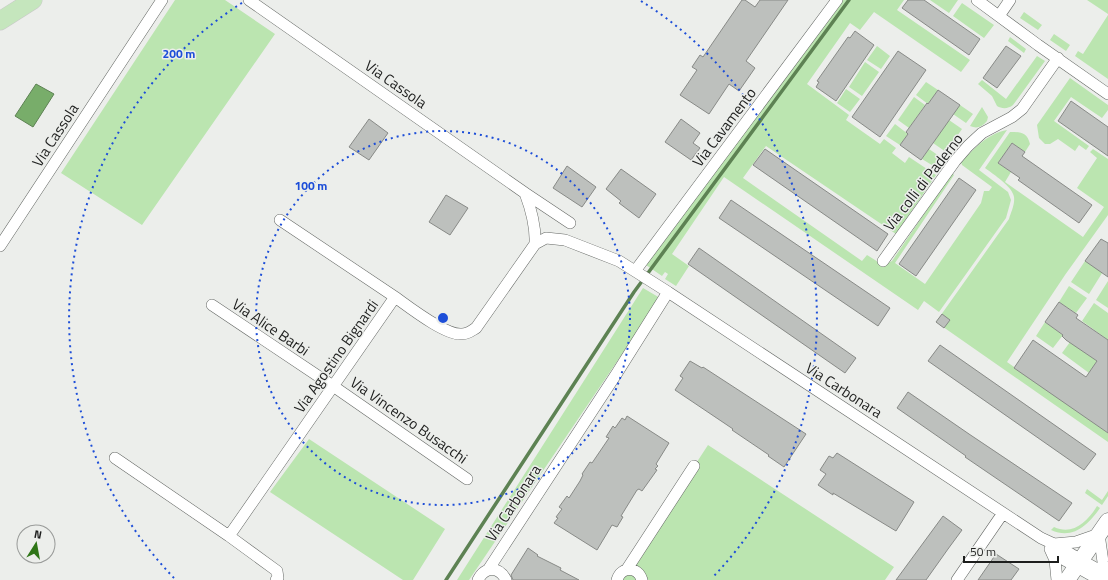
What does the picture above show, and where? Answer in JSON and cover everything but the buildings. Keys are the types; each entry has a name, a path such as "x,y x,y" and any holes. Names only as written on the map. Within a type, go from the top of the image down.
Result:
{"main road":[{"path":"0,21 33,0"}],"street":[{"name":"Via Cassola","path":"0,246 162,0"},
{"name":"Via Cassola","path":"249,0 570,223"},
{"name":"Via Cavamento","path":"635,271 837,0"},
{"path":"977,0 1108,94"},
{"path":"999,16 1010,0"},
{"name":"Via colli di Paderno","path":"883,261 955,161 979,136 1012,117 1022,109 1058,58"},
{"path":"525,193 531,208 536,233 536,244"},
{"path":"280,220 395,297"},
{"path":"536,244 546,238 565,240 619,260 635,271"},
{"name":"Via Agostino Bignardi","path":"228,536 395,297 429,321 449,332 460,335 468,333 476,328 536,244"},
{"name":"Via Carbonara","path":"635,271 1041,538 1053,548"},
{"name":"Via Carbonara","path":"478,580 482,574 488,570 617,373 668,292"},
{"name":"Via Alice Barbi","path":"212,305 333,386"},
{"name":"Via Vincenzo Busacchi","path":"333,386 467,480"},
{"path":"115,458 277,571 278,578 276,580"},
{"path":"627,569 694,466"},
{"path":"957,580 1003,513"},
{"path":"1075,569 1108,521"},
{"path":"1053,548 1099,534"},
{"path":"1099,534 1103,562 1108,573"},
{"path":"1053,548 1075,569 1100,580"},
{"path":"1053,548 1057,580"},
{"path":"617,580 619,574 627,569 635,570 641,576 642,580"},
{"path":"1075,569 1108,573"},
{"path":"488,570 495,570 502,573 506,580"}],"shaded area":[{"path":"175,0 225,0 275,34 142,225 61,173"},
{"path":"842,0 904,0 897,10 970,60 961,72 874,12 860,30 850,23 807,84 849,115 846,120 880,144 884,139 896,148 892,153 905,163 909,157 936,175 896,234 766,146 743,178 862,261 867,255 883,265 892,261 952,173 954,175 895,263 925,284 981,203 984,191 989,191 992,187 962,165 961,162 976,147 988,138 994,134 1007,130 979,170 1008,192 1011,200 1006,218 939,312 924,301 918,310 724,177 672,254 689,266 676,286 665,279 668,274 665,272 662,276 646,265"},
{"path":"930,0 958,0 949,13"},
{"path":"1087,0 1108,0 1108,14"},
{"path":"962,3 994,25 984,38 953,16"},
{"path":"1024,12 1042,25 1038,30 1020,18"},
{"path":"1108,15 1108,79 1075,56 1078,51 1083,54"},
{"path":"1054,34 1070,45 1066,51 1050,40"},
{"path":"1010,37 1026,49 1024,53 1008,41"},
{"path":"877,46 890,56 881,69 867,60"},
{"path":"1037,56 1045,61 1013,105 1007,108 997,106 992,96 978,84 982,80 1006,99"},
{"path":"865,62 879,72 862,96 849,87"},
{"path":"1070,78 1108,105 1108,110 1102,118 1071,97 1054,121 1089,146 1086,150 1079,145 1075,151 1058,139 1050,144 1045,144 1039,138 1037,125"},
{"path":"926,82 938,90 928,104 916,95"},
{"path":"36,84 54,94 33,127 15,116"},
{"path":"846,89 860,99 850,112 837,103"},
{"path":"914,97 925,105 909,128 898,120"},
{"path":"960,105 973,114 966,123 953,114"},
{"path":"982,107 988,117 987,121 979,127 970,126"},
{"path":"949,120 962,129 946,152 933,143"},
{"path":"895,124 908,134 900,145 886,136"},
{"path":"1010,132 1017,132 1025,135 1030,144 1025,152 1012,143 998,163 1011,172 1005,182 1083,237 1104,207 1077,188 1097,158 1090,152 1093,149 1108,159 1108,215 1065,275 1007,362 1108,433 1108,442 936,322 1009,219 1014,203 1013,193 1002,181 985,168"},
{"path":"929,149 942,158 935,167 922,159"},
{"path":"1087,258 1104,270 1089,294 1071,282"},
{"path":"1108,281 1108,308 1096,300"},
{"path":"1069,286 1087,298 1076,313 1059,302"},
{"path":"643,288 660,298 469,580 457,580"},
{"path":"1094,303 1108,313 1108,340 1082,321"},
{"path":"1045,322 1063,335 1053,348 1036,336"},
{"path":"1070,342 1097,361 1089,373 1062,353"},
{"path":"309,439 445,529 413,580 403,580 270,492"},
{"path":"708,445 894,567 885,580 620,580"},
{"path":"1087,489 1102,500 1108,491 1108,496 1102,505 1085,493"},
{"path":"1097,506 1100,508 1085,525 1079,529 1066,533 1059,533 1051,530 1054,527 1067,530 1079,526 1089,517"}],"waterway":[{"path":"446,580 634,292 849,0"}]}
